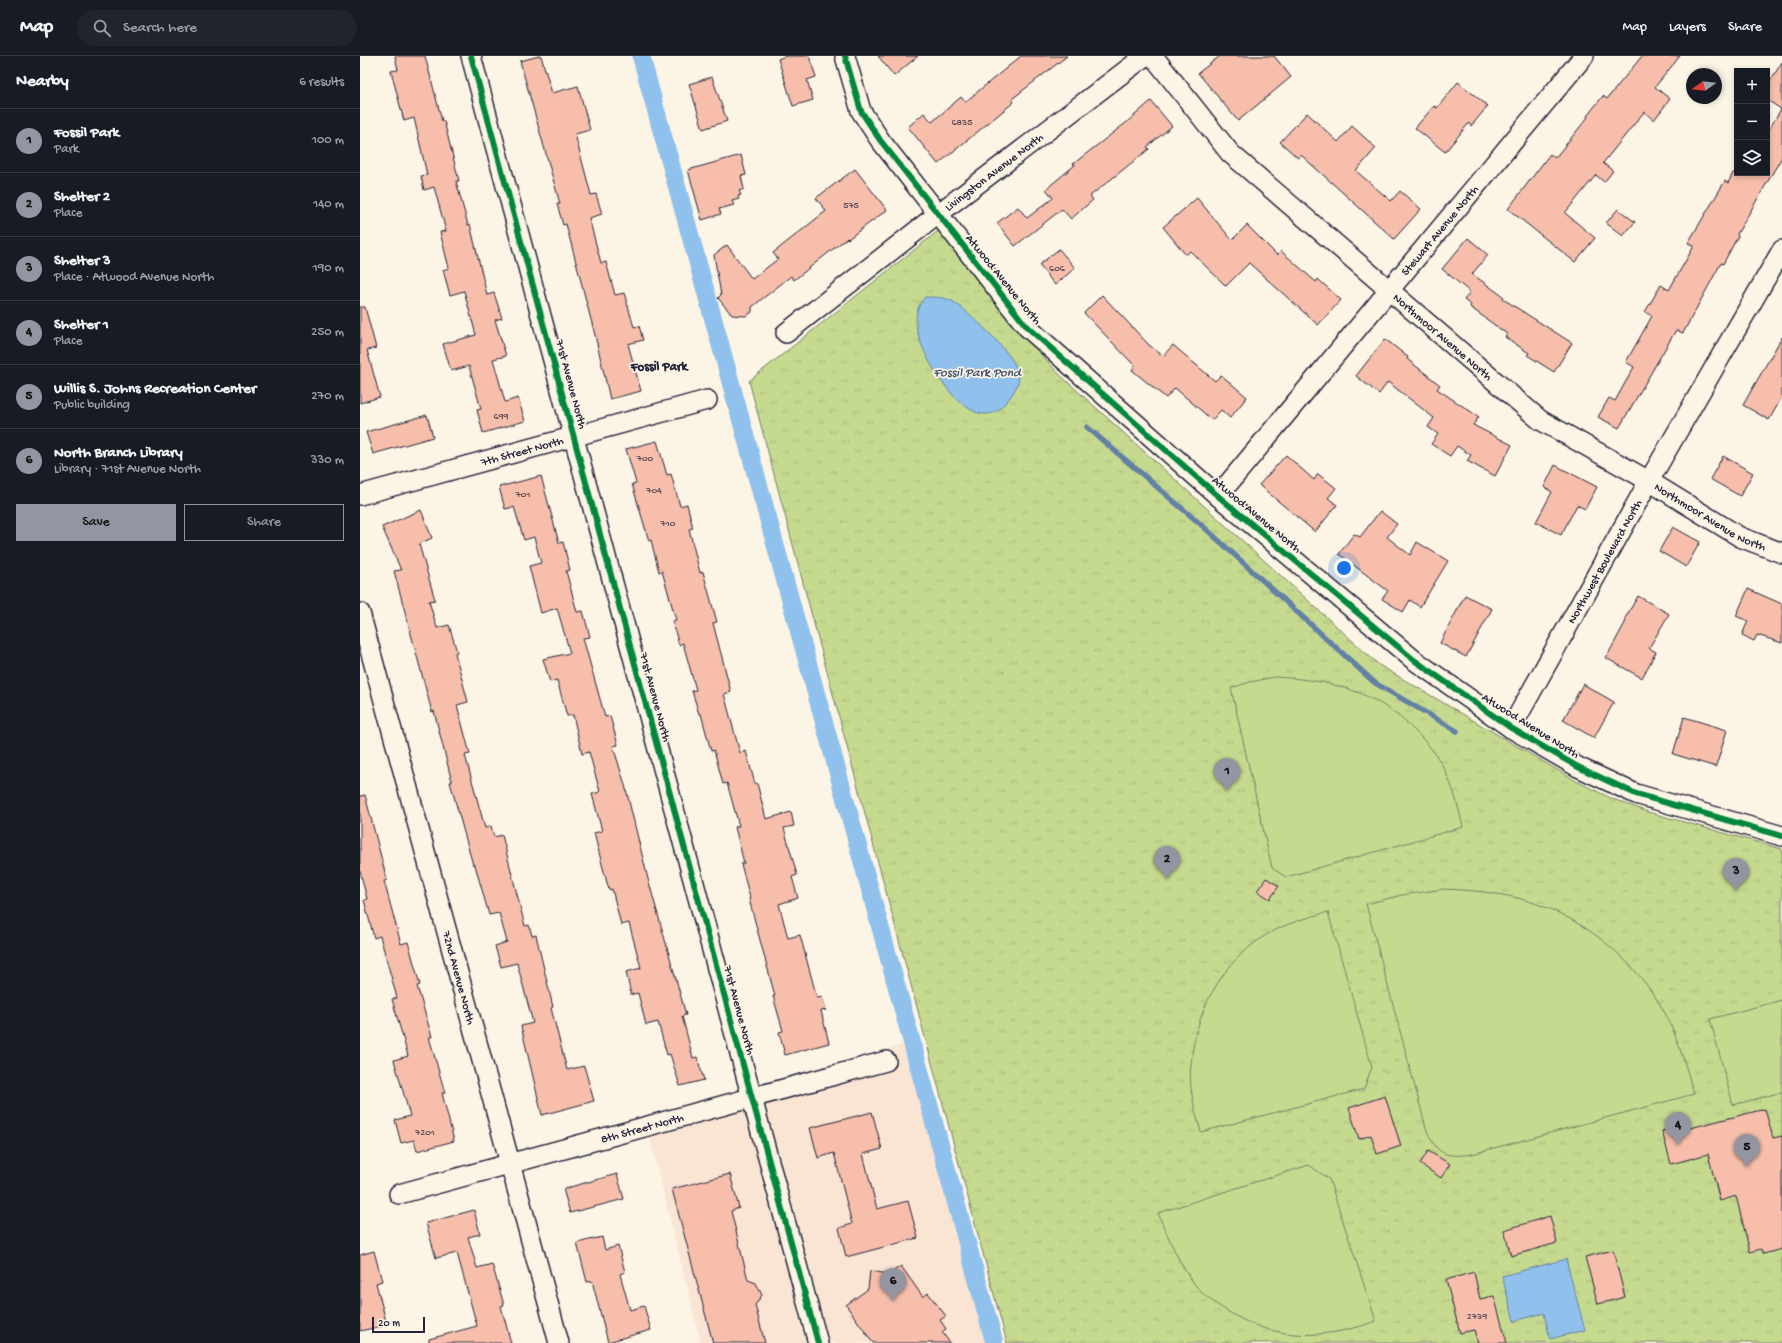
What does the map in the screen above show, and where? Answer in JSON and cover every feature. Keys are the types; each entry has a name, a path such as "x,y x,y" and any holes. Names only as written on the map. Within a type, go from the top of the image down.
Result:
{"street":[{"name":"71st Avenue North","path":"472,56 818,1343"},
{"name":"Atwood Avenue North","path":"845,56 861,110 880,140 1027,327 1218,496 1414,660 1511,728 1578,767 1636,794 1782,836"},
{"name":"Livingston Avenue North","path":"786,333 938,214 1145,56"},
{"name":"Northmoor Avenue North","path":"1153,56 1230,153 1540,420 1649,481 1740,537 1782,553"},
{"name":"Stewart Avenue North","path":"1218,496 1584,56"},
{"name":"Northwest Boulevard North","path":"1511,728 1649,481 1782,250"},
{"name":"7th Street North","path":"360,495 574,435 707,400"},
{"name":"72nd Avenue North","path":"360,612 364,643 511,1164 559,1343"},
{"name":"8th Street North","path":"399,1194 886,1061"}],"shaded area":[{"path":"917,1041 998,1343 829,1343 764,1103 897,1067 893,1050 759,1085"},
{"path":"744,1109 808,1343 701,1343 649,1135"}],"green space":[{"path":"938,231 1006,316 1059,374 1379,665 1578,782 1613,799 1648,812 1782,849 1782,1343 1007,1343 749,381"},
{"path":"1275,677 1314,681 1351,690 1368,697 1400,717 1425,741 1442,764 1453,790 1463,827 1286,877 1272,868 1231,688 1250,682"},
{"path":"1444,889 1496,894 1537,904 1582,926 1603,940 1622,957 1639,976 1667,1017 1682,1055 1694,1094 1472,1154 1454,1155 1442,1152 1438,1149 1433,1144 1426,1128 1366,904 1402,895"},
{"path":"1328,912 1372,1067 1364,1089 1201,1132 1194,1107 1190,1073 1193,1045 1204,1009 1212,992 1234,961 1263,937 1287,925"},
{"path":"1782,1000 1782,1092 1733,1105 1710,1019"},
{"path":"1309,1165 1329,1179 1376,1321 1338,1332 1300,1334 1263,1328 1245,1321 1215,1303 1196,1286 1179,1260 1158,1213"}],"water":[{"name":"Fossil Park Pond","path":"925,297 946,299 959,306 989,333 1014,363 1019,379 1016,389 997,410 987,414 975,412 951,393 940,379 930,363 918,333 916,321 917,311"},
{"path":"1566,1259 1585,1330 1550,1339 1544,1313 1514,1321 1502,1276"}],"building":[{"path":"395,56 425,56 442,121 444,121 459,181 456,181 468,225 470,224 487,295 494,293 502,318 495,320 506,356 493,359 505,402 518,398 525,421 483,433 477,410 481,409 469,366 451,371 443,344 476,335 464,291 450,295 443,270 449,268 440,232 446,231 434,187 424,190 421,176 427,175 414,118 404,121 391,71 398,70"},
{"path":"541,56 552,93 578,86 590,130 575,134 591,195 596,194 602,214 589,218 601,263 606,262 615,295 624,293 634,327 639,326 643,340 628,344 641,391 610,399 566,224 563,225 557,204 560,204 520,61"},
{"path":"786,56 809,56 816,77 807,80 813,100 793,106 778,59"},
{"path":"878,56 918,56 894,76"},
{"path":"1021,56 1067,56 1012,99 1014,102 938,164 908,127 924,113 932,122 961,97 965,102"},
{"path":"1220,56 1274,56 1291,77 1238,121 1198,73"},
{"path":"1642,56 1680,56 1655,87 1670,99 1654,120 1644,112 1603,163 1613,171 1604,182 1596,175 1565,213 1595,238 1575,262 1508,209 1550,154 1555,158 1603,96 1607,99"},
{"path":"1782,62 1782,157 1737,234 1738,236 1723,264 1721,263 1683,333 1676,330 1619,428 1598,417 1609,398 1615,401 1634,367 1626,362 1652,316 1645,312 1661,285 1669,290 1694,246 1688,243 1725,181 1728,183 1733,173 1734,176 1770,176 1770,128 1781,109 1770,102 1770,81"},
{"path":"712,77 727,121 703,129 689,84"},
{"path":"1458,82 1488,106 1471,126 1469,123 1445,152 1415,128 1434,106 1437,108"},
{"path":"1151,101 1172,126 1147,147 1149,149 1090,196 1093,200 1071,219 1062,209 1015,246 997,223 1018,207 1027,218 1053,198 1046,189 1075,165 1073,164 1127,122"},
{"path":"1307,113 1338,142 1352,126 1376,148 1356,171 1391,201 1400,191 1421,209 1394,239 1301,155 1298,158 1280,142"},
{"path":"741,155 746,175 741,176 744,189 739,191 741,195 738,196 739,199 732,201 734,205 719,209 721,214 702,220 688,170"},
{"path":"855,169 887,210 848,239 847,238 794,280 791,276 752,307 752,312 746,316 732,315 718,298 721,295 714,255 727,245 752,279 778,259 773,253 826,211 816,198"},
{"path":"1197,198 1232,240 1247,225 1277,255 1281,251 1316,282 1318,279 1341,300 1318,325 1249,263 1226,286 1190,251 1186,255 1163,227"},
{"path":"1618,209 1635,222 1623,236 1606,223"},
{"path":"1468,238 1488,255 1472,274 1504,297 1503,299 1572,343 1554,372 1527,355 1529,353 1505,337 1507,334 1470,307 1471,305 1464,300 1470,292 1442,269"},
{"path":"1059,249 1075,268 1055,285 1039,265"},
{"path":"1102,295 1149,345 1163,356 1173,345 1215,381 1221,375 1247,397 1230,418 1221,410 1212,420 1175,388 1166,398 1132,370 1135,366 1084,313"},
{"path":"360,307 365,307 376,348 367,350 380,397 360,403"},
{"path":"1782,337 1782,397 1769,420 1743,405"},
{"path":"1385,339 1408,357 1407,359 1440,385 1437,389 1479,417 1473,425 1512,445 1495,476 1467,461 1471,455 1457,446 1450,456 1431,444 1438,434 1428,427 1434,418 1388,382 1379,394 1356,376"},
{"path":"427,415 433,437 373,454 366,432"},
{"path":"657,441 667,475 671,474 680,506 687,504 693,528 689,529 700,573 703,572 717,622 713,623 731,692 724,694 740,753 746,751 755,784 757,783 766,819 791,812 794,826 784,828 797,875 792,877 798,898 779,904 788,938 800,935 817,998 822,997 826,1010 821,1011 829,1043 785,1055 779,1032 783,1031 773,996 775,996 741,864 744,863 735,827 739,826 727,783 723,784 714,750 711,751 701,714 699,714 692,691 696,690 683,643 679,645 672,621 676,620 662,571 659,572 651,540 649,541 632,484 636,483 626,449"},
{"path":"1286,455 1314,480 1318,474 1336,488 1328,498 1337,505 1315,532 1259,485"},
{"path":"1723,456 1753,473 1740,496 1710,479"},
{"path":"1555,465 1597,487 1585,509 1577,505 1561,535 1536,522 1552,492 1544,487"},
{"path":"541,476 559,543 563,542 570,570 566,571 577,612 583,611 590,637 583,638 605,717 610,716 618,745 613,746 625,785 648,879 686,1015 682,1016 693,1058 697,1057 704,1080 680,1086 670,1054 667,1055 658,1022 646,1025 638,993 631,995 626,972 641,968 629,923 621,925 612,889 609,890 594,833 602,831 592,794 600,792 589,752 582,754 573,715 567,716 557,680 550,682 543,659 570,653 557,608 541,613 529,566 541,563 534,537 524,540 514,507 505,509 499,487"},
{"path":"421,510 432,538 419,544 435,600 429,601 437,628 449,625 457,652 455,653 468,702 457,705 470,754 465,755 485,828 491,826 494,837 502,835 525,926 529,925 532,936 536,935 553,1007 551,1008 567,1070 584,1066 594,1101 542,1115 521,1026 533,1023 517,963 501,967 495,946 507,942 499,913 489,915 475,865 473,865 450,782 452,782 434,711 432,712 394,571 401,570 382,527"},
{"path":"1380,511 1397,524 1387,537 1410,555 1417,542 1448,561 1420,607 1410,600 1403,612 1382,599 1388,591 1339,554 1354,534 1360,537"},
{"path":"1673,527 1700,542 1686,567 1659,551"},
{"path":"1748,589 1782,604 1782,643 1757,635 1754,641 1742,635 1748,621 1736,616"},
{"path":"1465,595 1492,609 1466,657 1440,643"},
{"path":"1638,596 1669,614 1649,648 1656,652 1642,678 1606,658 1626,621 1624,620"},
{"path":"1583,684 1614,702 1594,738 1563,720"},
{"path":"1684,717 1727,730 1716,767 1673,754"},
{"path":"365,795 387,880 384,881 401,944 408,942 420,985 417,986 432,1037 429,1037 445,1093 442,1093 454,1141 417,1151 414,1140 401,1143 395,1120 410,1116 394,1060 408,1056 392,999 397,998 380,936 374,938 364,900 367,899 360,871 360,796"},
{"path":"1266,878 1279,886 1270,899 1257,891"},
{"path":"1385,1096 1401,1146 1377,1154 1371,1135 1359,1139 1349,1108"},
{"path":"1765,1109 1773,1138 1782,1136 1782,1249 1763,1254 1761,1249 1750,1252 1736,1196 1720,1201 1708,1154 1671,1164 1662,1131 1685,1125 1686,1129"},
{"path":"872,1112 882,1149 863,1154 877,1209 908,1201 918,1238 846,1257 839,1228 852,1224 834,1153 818,1158 810,1128"},
{"path":"1428,1151 1450,1164 1441,1178 1420,1164"},
{"path":"617,1174 624,1199 570,1213 563,1189"},
{"path":"730,1174 739,1208 731,1211 748,1280 756,1283 762,1295 755,1305 765,1343 713,1343 672,1189"},
{"path":"474,1210 480,1234 468,1237 477,1268 492,1264 504,1305 501,1306 511,1343 429,1343 429,1339 477,1326 457,1253 436,1258 426,1223"},
{"path":"1550,1216 1557,1243 1511,1256 1504,1230"},
{"path":"602,1237 605,1250 618,1246 625,1272 620,1274 630,1310 644,1306 651,1330 608,1342 592,1281 587,1282 577,1243"},
{"path":"1613,1250 1625,1297 1598,1304 1585,1257"},
{"path":"374,1251 382,1281 376,1283 387,1325 360,1331 360,1255"},
{"path":"901,1266 923,1297 928,1293 946,1316 940,1320 946,1329 942,1332 950,1343 873,1343 846,1305 868,1289 870,1271 889,1274"},
{"path":"1474,1272 1480,1299 1494,1296 1507,1343 1478,1343 1474,1330 1460,1333 1446,1280"}],"waterway":[{"path":"641,56 994,1341"},
{"path":"1087,427 1205,528 1375,683 1457,731"}],"cycle path":[{"path":"471,56 818,1343"},
{"path":"845,56 861,111 880,140 1027,327 1218,496 1414,660 1511,728 1578,767 1636,794 1782,836"}],"place":[{"name":"Fossil Park","path":"1227,791"},
{"name":"Shelter 2","path":"1167,879"},
{"name":"Shelter 3","path":"1736,891"},
{"name":"Shelter 1","path":"1678,1145"},
{"name":"Willis S. Johns Recreation Center","path":"1747,1167"},
{"name":"North Branch Library","path":"893,1301"}],"district":[{"name":"Fossil Park","path":"659,365"}]}
